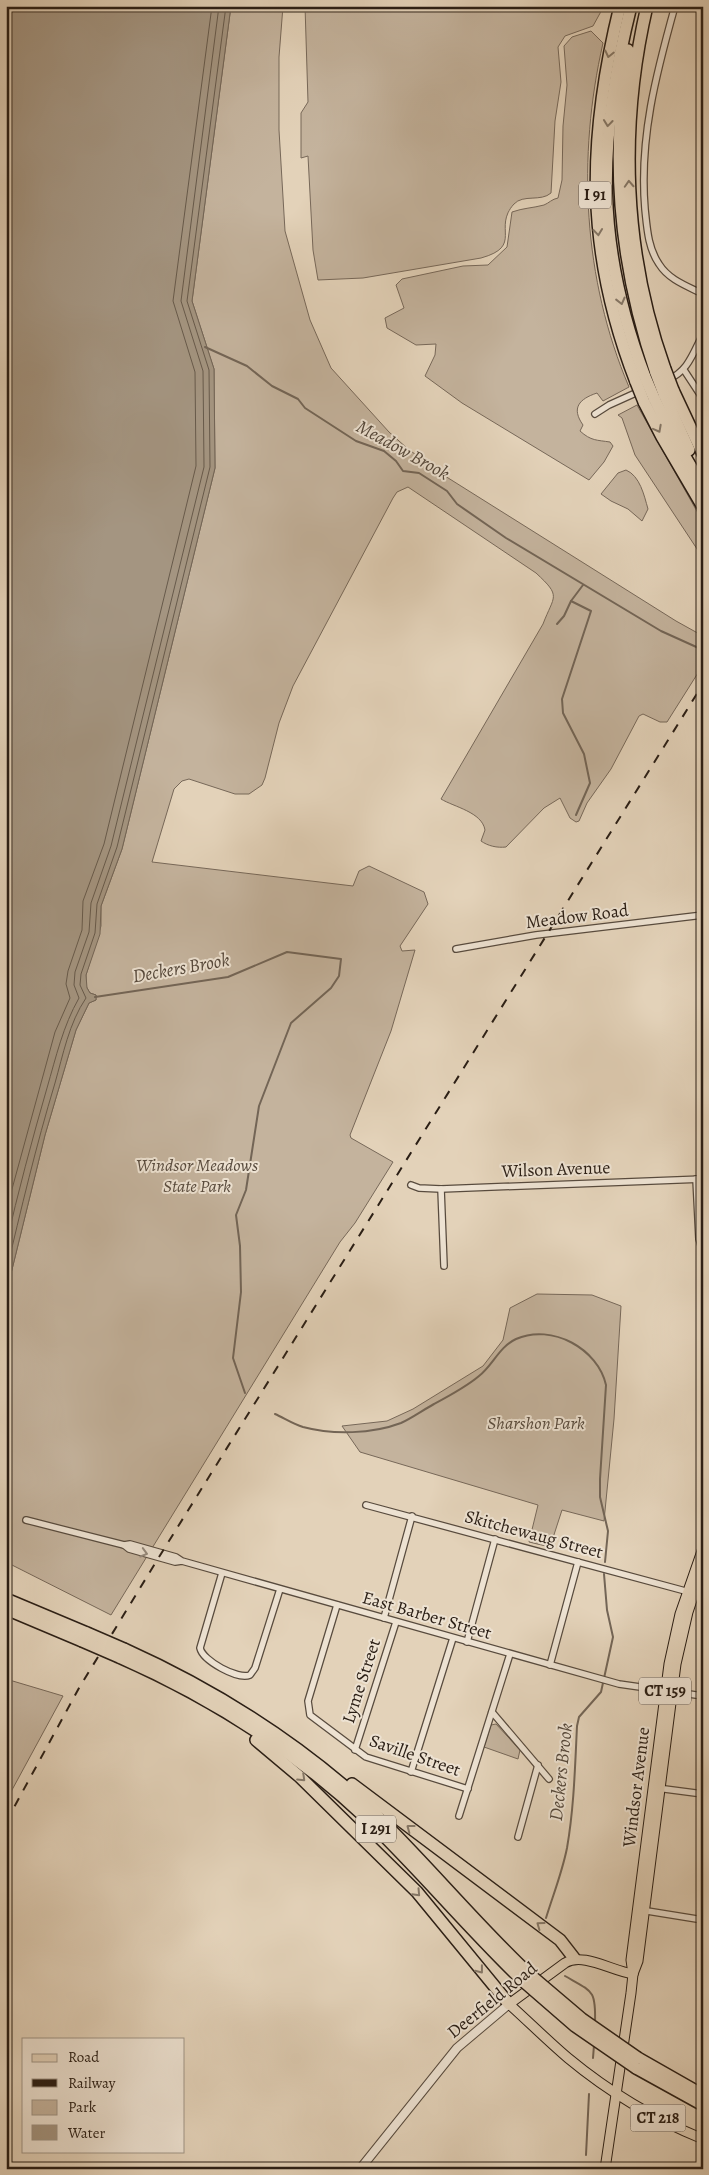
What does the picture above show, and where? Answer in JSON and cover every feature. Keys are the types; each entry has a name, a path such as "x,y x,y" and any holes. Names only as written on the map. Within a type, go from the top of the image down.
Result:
{"highway":[{"name":"I 91","path":"620,6 600,106 595,159 595,194 599,242 605,280 617,329 650,375 659,396 703,454"},
{"path":"631,6 617,65 609,115 606,200 617,288 628,330 659,396 670,431 703,486"},
{"path":"637,6 621,99 620,198 632,287 650,375"},
{"name":"I 91","path":"647,6 633,85 629,133 629,181 639,273 651,324 650,375"},
{"name":"I 91","path":"659,396 662,437 703,507"},
{"path":"659,396 703,476"},
{"name":"I 291","path":"6,1599 85,1637 197,1685 283,1738 329,1774 371,1811 526,1977"},
{"name":"I 291","path":"6,1609 85,1637"},
{"name":"I 291","path":"122,1653 210,1702 278,1746 354,1807 526,1977 637,2063 703,2105"},
{"path":"210,1702 293,1770 405,1880 435,1912 509,2004"},
{"path":"283,1738 313,1755 560,1940 574,1958"},
{"name":"I 291","path":"637,2063 703,2094"}],"main road":[{"name":"Windsor Avenue","path":"604,2169 633,1974 638,1961 641,1910 668,1691 680,1646 690,1592 700,1571 703,1548"},
{"name":"Deerfield Road","path":"509,2004 564,1963 574,1958"},
{"path":"574,1958 583,1958 612,1970 633,1974"},
{"path":"509,2004 569,2059 616,2094"},
{"name":"CT 218","path":"616,2094 656,2117 703,2139"}],"street":[{"path":"675,6 656,78 647,124 643,173 646,219 650,247 660,266 676,280 703,294"},
{"path":"595,414 612,404 675,377 684,370 703,334"},
{"path":"684,370 703,399"},
{"name":"Meadow Road","path":"456,949 543,934 703,915"},
{"path":"699,1179 699,1239 703,1252"},
{"name":"Wilson Avenue","path":"411,1185 419,1188 441,1189 699,1179"},
{"path":"441,1189 444,1266"},
{"name":"Skitchewaug Street","path":"366,1505 690,1592"},
{"path":"384,1618 412,1516"},
{"name":"East Barber Street","path":"26,1520 124,1545 130,1544 222,1573 600,1679 703,1696"},
{"path":"467,1642 495,1539"},
{"path":"550,1665 578,1562"},
{"path":"222,1573 200,1642 201,1654 210,1661 239,1676 250,1675 255,1668 280,1589"},
{"name":"Saville Street","path":"337,1605 308,1701 308,1711 314,1718 366,1757 468,1789"},
{"name":"Lyme Street","path":"355,1750 396,1622"},
{"path":"411,1772 453,1638"},
{"path":"459,1816 510,1654"},
{"path":"492,1712 549,1779"},
{"path":"518,1837 538,1766"},
{"path":"656,1788 703,1794"},
{"path":"641,1910 703,1920"},
{"name":"Deerfield Road","path":"360,2169 457,2048 509,2004"}],"green space":[{"name":"Windsor Meadows State Park","path":"231,6 283,6 279,57 279,130 285,231 310,320 331,368 389,432 408,449 445,476 703,636 703,665 667,722 660,722 643,714 639,716 611,769 587,803 579,821 576,822 570,818 560,798 544,808 506,847 484,843 481,841 485,830 479,819 473,814 441,799 543,624 552,601 553,592 536,573 408,487 397,492 393,498 293,686 279,723 262,785 249,794 235,794 189,779 182,781 174,789 152,862 353,886 359,871 369,866 424,892 428,904 400,946 402,951 415,950 391,1031 350,1135 351,1138 393,1162 355,1223 340,1242 111,1615 6,1562 6,1294 45,1135 76,1030 89,1003 96,1000 96,995 90,993 86,986 86,975 101,926 101,906 122,849 215,468 214,369 192,301"},
{"path":"305,6 604,6 593,26 565,36 558,47 561,82 555,121 551,193 547,196 522,199 514,204 508,213 505,242 501,248 481,258 363,278 318,280 313,250 308,156 301,158 301,113 308,102"},
{"path":"591,31 603,43 595,86 590,130 588,173 589,217 594,261 602,304 614,346 629,387 603,401 597,393 581,401 577,409 579,419 583,425 580,431 591,438 610,442 613,446 604,462 589,480 462,403 425,376 435,355 436,344 416,345 387,328 385,318 404,308 396,285 402,279 463,266 488,265 507,247 512,212 544,205 558,198 562,180 563,126 567,85 564,46 572,37"},
{"path":"637,405 703,522 703,558 635,455 622,418 618,415"},
{"path":"626,470 638,481 645,498 648,509 642,521 628,509 601,494 618,473"},
{"name":"Sharshon Park","path":"537,1294 592,1295 621,1306 614,1419 604,1521 562,1510 550,1547 529,1542 538,1505 360,1452 342,1426 387,1421 413,1409 483,1366 503,1340 510,1308"},
{"path":"6,1679 63,1696 6,1801"},
{"path":"496,1724 520,1750 518,1759 484,1747 491,1725"}],"water":[{"path":"6,6 231,6 192,301 214,369 215,468 122,849 101,906 100,934 86,975 87,988 90,993 96,995 96,1000 89,1003 76,1030 45,1135 6,1294"}],"waterway":[{"name":"Meadow Brook","path":"205,347 247,366 272,386 298,399 305,408 356,441 384,451 396,461 403,471 419,473 447,491 457,504 506,538 661,631 703,650"},
{"path":"576,815 590,783 584,754 563,713 562,699 591,611 571,601 583,585"},
{"path":"557,624 564,616 571,601"},
{"name":"Deckers Brook","path":"95,997 228,977 287,952 341,959 339,976 331,988 291,1023 259,1106 246,1190 236,1215 240,1246 241,1292 233,1358 245,1393"},
{"name":"Deckers Brook","path":"275,1414 292,1423 315,1430 352,1432 390,1427 409,1419 469,1384 484,1372 510,1342 516,1339 544,1334 572,1342 594,1360 606,1385 600,1479 600,1497 608,1531 605,1562"},
{"name":"Deckers Brook","path":"546,1918 567,1848 573,1803 579,1717 601,1692 613,1637 607,1610 604,1574"},
{"name":"Deckers Brook","path":"565,1976 582,1985 591,1993 595,2004 595,2023"},
{"name":"Deckers Brook","path":"593,2058 594,2045"},
{"name":"Deckers Brook","path":"586,2155 589,2094"}],"railway":[{"path":"6,1822 79,1688 159,1557 703,684"}]}
